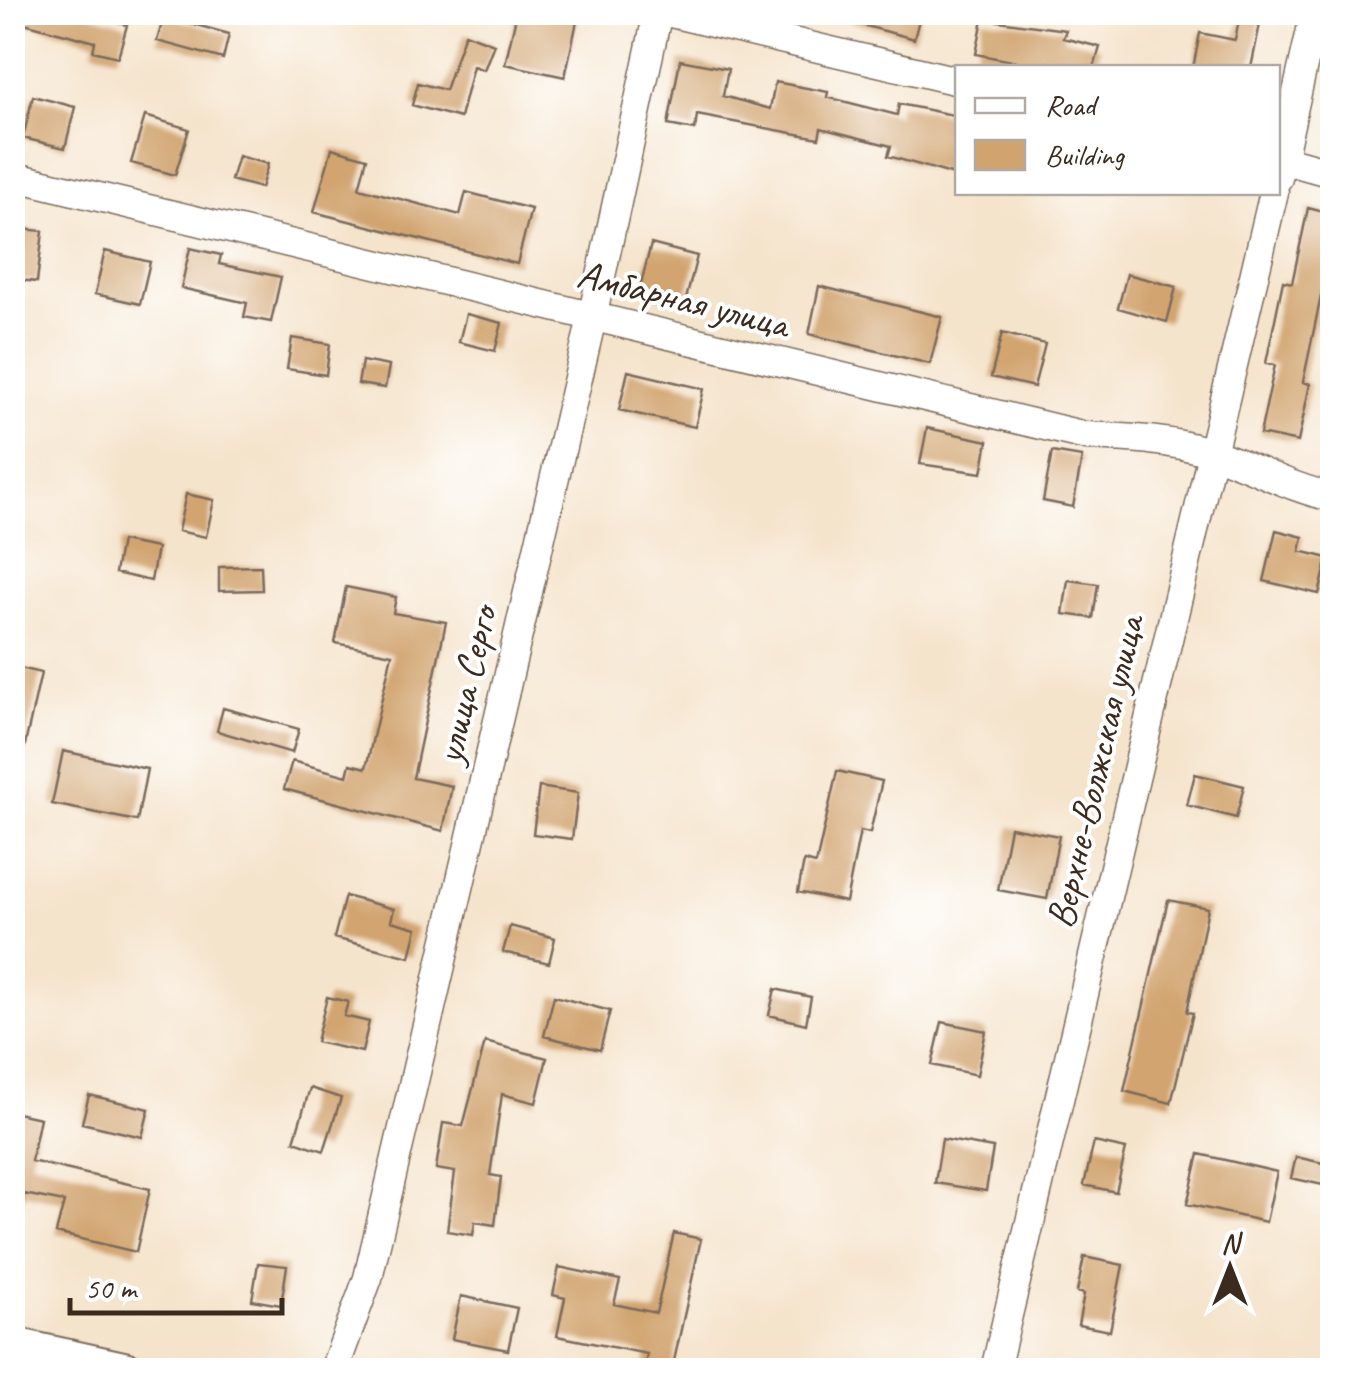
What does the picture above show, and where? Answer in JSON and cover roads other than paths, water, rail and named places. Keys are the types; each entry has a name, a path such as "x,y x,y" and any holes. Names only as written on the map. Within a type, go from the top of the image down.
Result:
{"street":[{"path":"662,12 955,80"},
{"name":"улица Серго","path":"334,1370 368,1278 662,12"},
{"path":"1280,161 1315,12"},
{"path":"1280,165 1332,174"},
{"name":"Амбарная улица","path":"12,176 1086,436 1161,439 1212,452 1304,491 1332,497"},
{"name":"Верхне-Волжская улица","path":"995,1370 1273,195"},
{"path":"12,1344 126,1370"}]}
